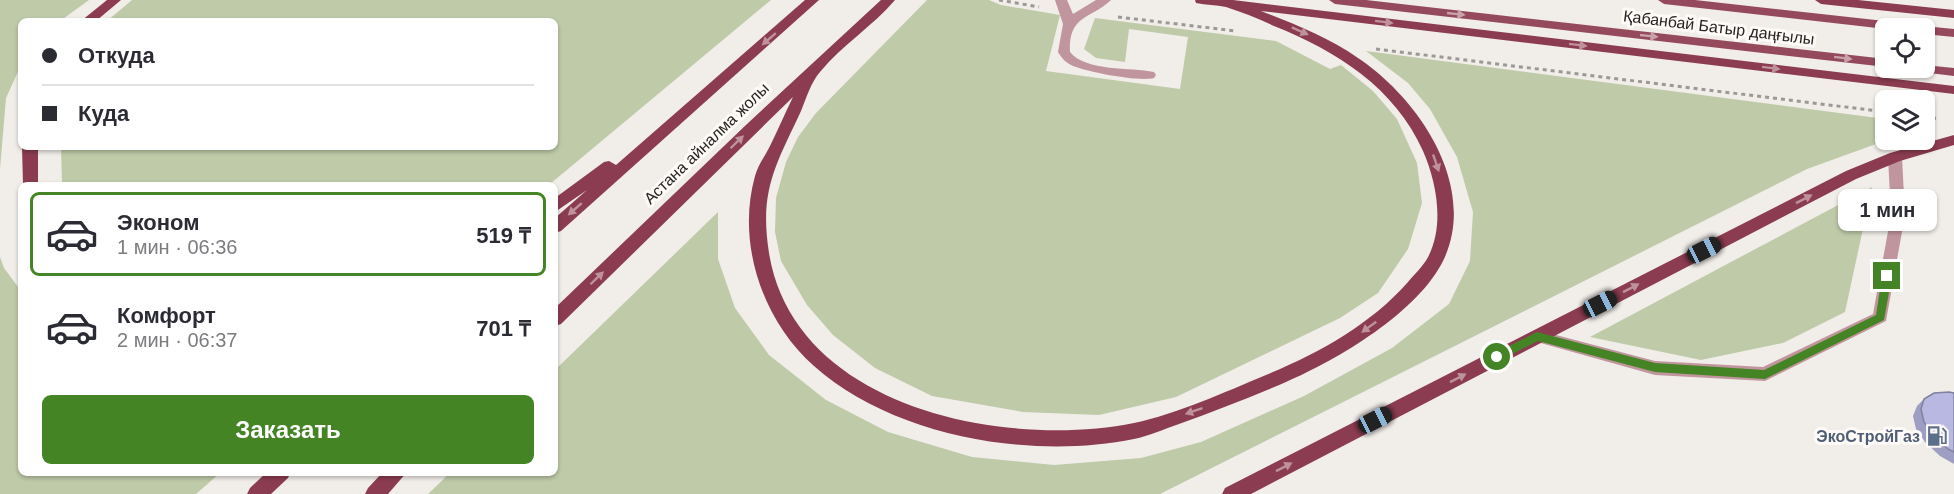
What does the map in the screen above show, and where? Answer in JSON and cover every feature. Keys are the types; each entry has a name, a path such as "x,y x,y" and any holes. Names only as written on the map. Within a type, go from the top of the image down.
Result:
{"highway":[{"path":"92,18 115,0"},
{"name":"Астана айналма жолы","path":"558,224 813,0"},
{"name":"Астана айналма жолы","path":"558,315 889,0"},
{"path":"1201,0 1954,90"},
{"path":"1821,0 1954,14"},
{"path":"813,70 763,176 758,222 761,260 777,308 795,338 834,374 875,400 946,424 1004,436 1086,439 1136,430 1221,402 1316,361 1358,335 1398,306 1434,261 1446,219 1442,183 1429,142 1407,108 1380,78 1346,54 1270,18 1226,3"},
{"path":"558,204 692,106"},
{"path":"1232,494 1851,175 1895,157 1954,140"},
{"path":"30,150 30,182"},
{"path":"257,494 277,476"},
{"path":"375,494 393,476"}],"main road":[{"name":"Қабанбай Батыр даңғылы","path":"1335,0 1875,62"},
{"name":"Қабанбай Батыр даңғылы","path":"1664,0 1875,24"},
{"path":"1935,31 1954,33"},
{"path":"1935,70 1954,72"}],"lane":[{"path":"1069,24 1082,12 1105,0"},
{"path":"1064,5 1069,24 1063,46 1065,55 1072,62 1083,66 1150,75"},
{"path":"1537,336 1655,368 1765,374 1880,317 1898,215 1895,157"}],"path":[{"path":"999,0 1005,3 1064,5"},
{"path":"1082,12 1244,32"},
{"path":"1346,54 1360,47 1875,111"}],"green space":[{"path":"0,0 89,0 64,18 18,18 18,72 6,98 0,169"},
{"path":"132,0 771,0 552,182 62,182 61,150 558,150 558,18 111,18"},
{"path":"927,0 989,0 1001,5 1060,15 1046,71 1180,89 1188,37 1129,29 1125,62 1096,58 1084,49 1095,18 1276,41 1330,69 1341,65 1373,91 1397,119 1417,163 1422,203 1408,249 1378,293 1340,318 1176,397 1099,415 1023,412 932,396 875,368 833,335 807,305 781,261 775,232 776,198 786,162 798,137 816,113"},
{"path":"1366,51 1875,118 1875,144 1807,169 1160,494 428,494 447,476 558,476 558,367 718,212 718,259 735,308 769,355 826,400 888,432 972,457 1054,465 1141,458 1201,442 1304,396 1392,348 1449,304 1470,261 1473,212 1457,157 1430,109 1408,83"},
{"path":"1872,187 1845,312 1783,343 1701,360 1590,337"},
{"path":"0,257 4,268 18,287 18,476 217,476 196,494 0,494"}],"building":[{"name":"ЭкоСтройГаз","path":"1934,393 1954,393 1954,452 1933,435 1924,422 1921,409 1924,399"}],"place":[{"name":"ЭкоСтройГаз","path":"1937,436"}],"route":[{"path":"1497,357 1537,336 1655,368 1765,374 1880,317 1887,276"}]}
